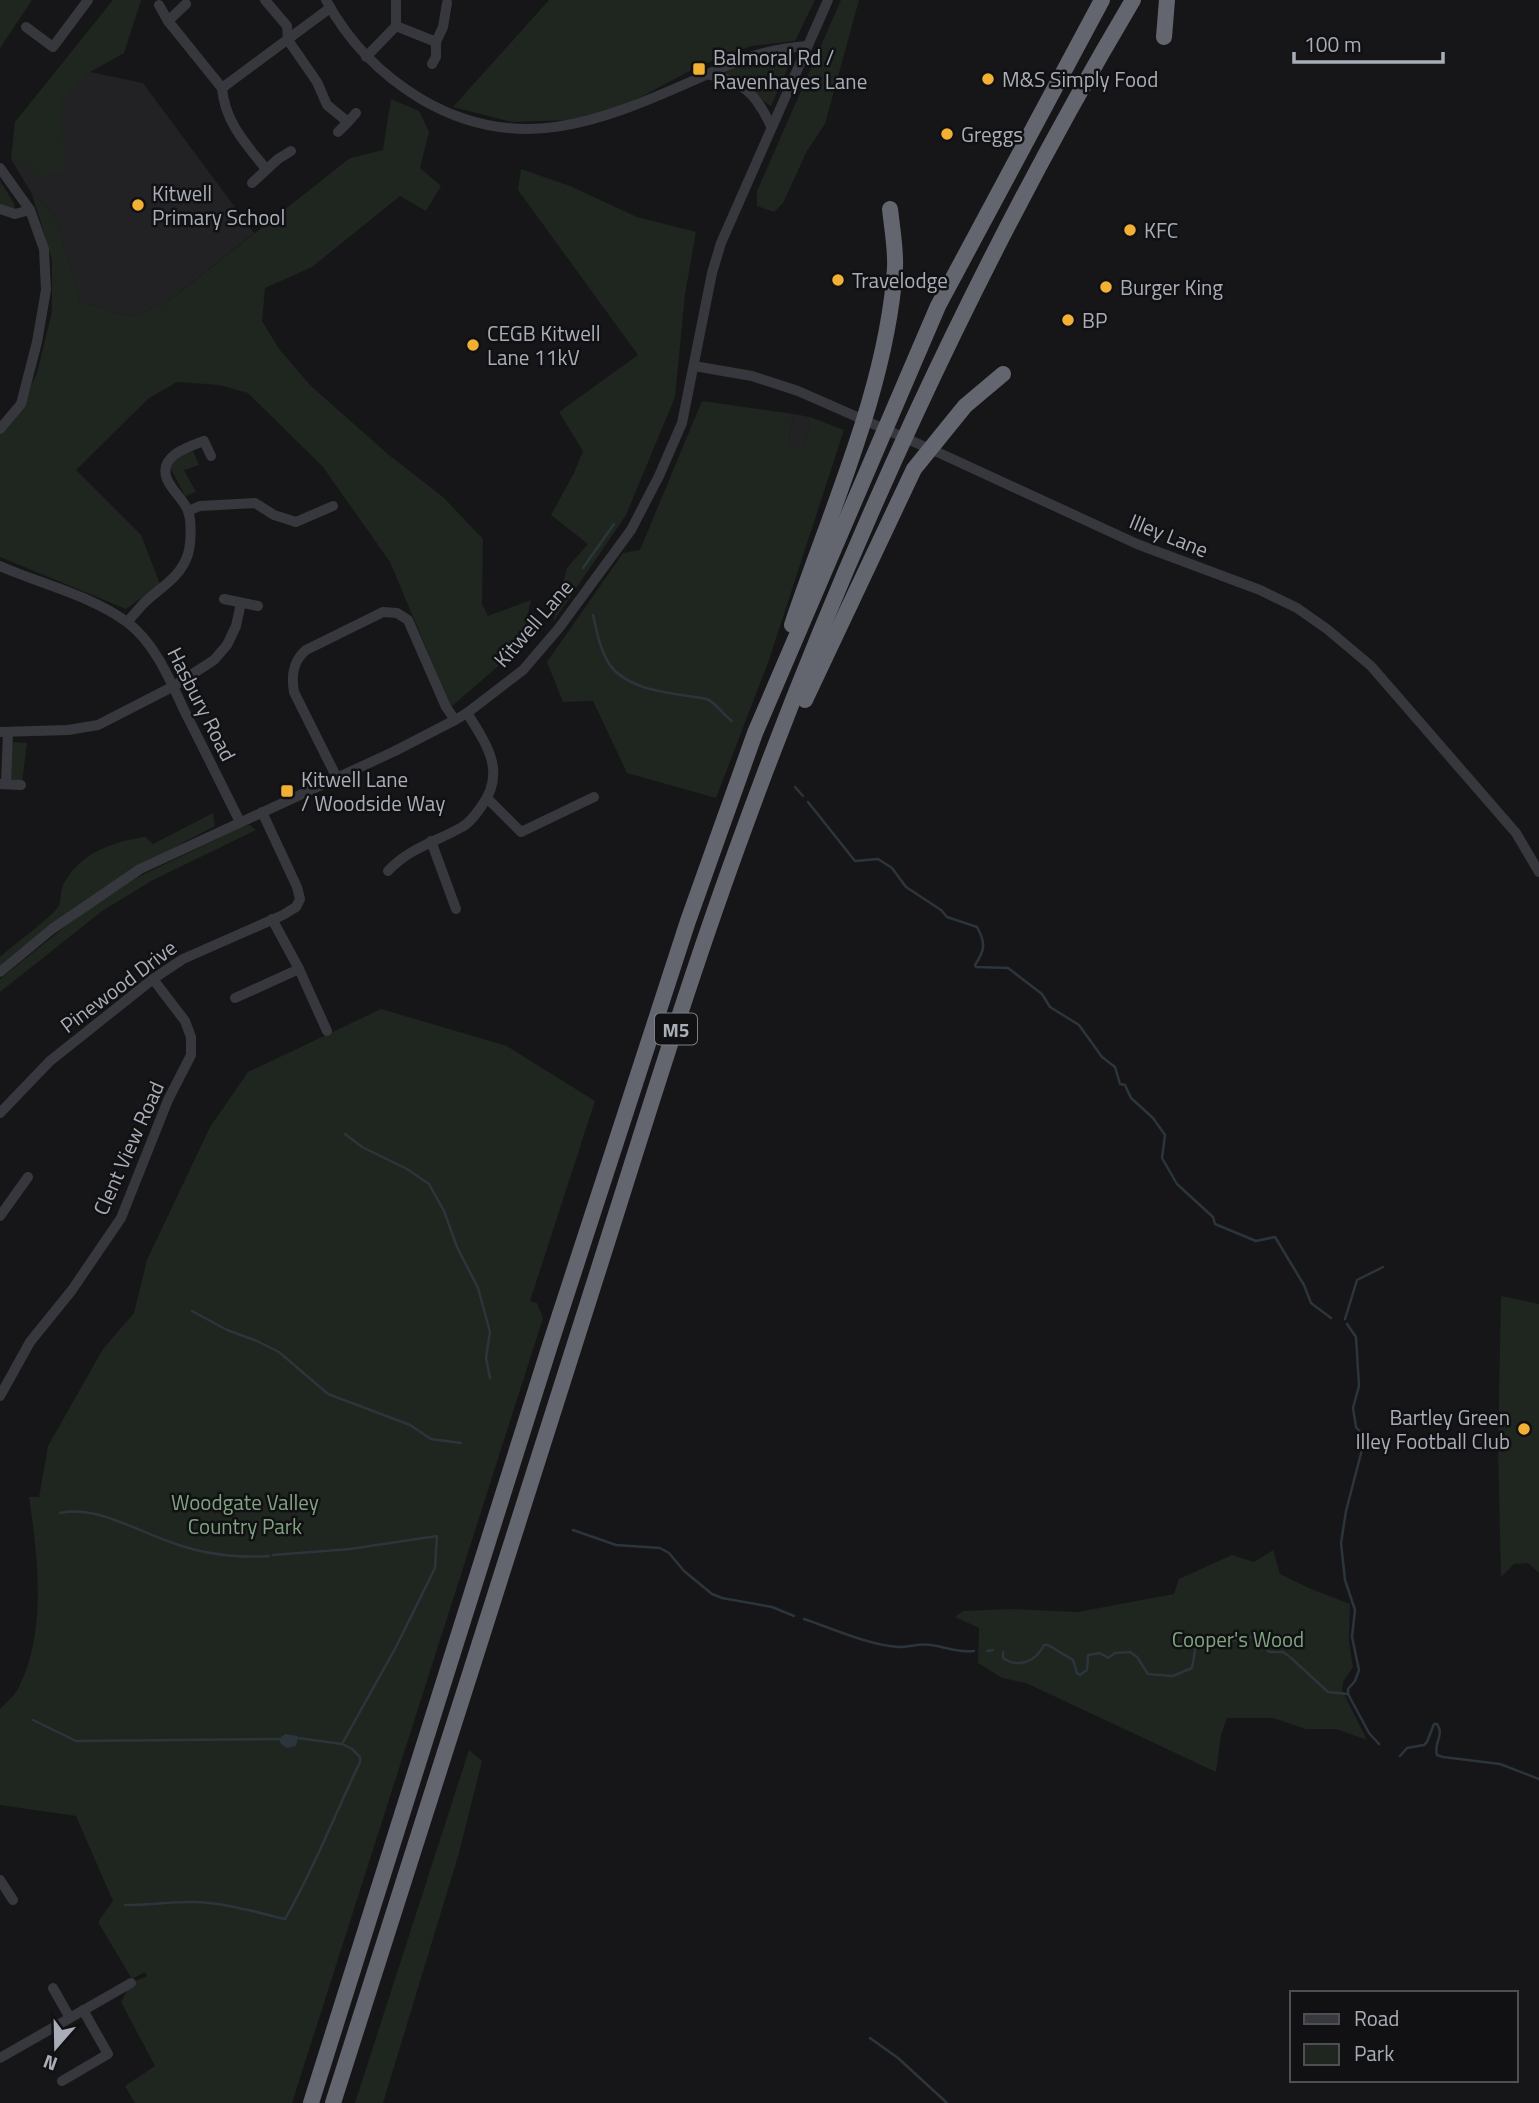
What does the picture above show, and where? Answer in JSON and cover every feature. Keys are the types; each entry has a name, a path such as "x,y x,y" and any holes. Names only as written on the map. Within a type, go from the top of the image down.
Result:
{"highway":[{"name":"M5","path":"311,2103 688,921 755,733 938,306 1102,0"},
{"name":"M5","path":"333,2103 655,1095 703,947 749,819 818,639 919,410 995,251 1061,126 1133,0"},
{"path":"1164,37 1167,0"},
{"path":"755,733 881,364 895,266 890,209"},
{"path":"749,819 914,469 965,406 1003,374"}],"street":[{"path":"26,27 53,47 88,0"},
{"path":"265,0 287,26 288,40 317,82 327,105 352,117 338,132"},
{"path":"366,57 396,26 396,0"},
{"name":"Kitwell Lane","path":"0,972 83,906 140,869 337,778 467,713 523,670 559,628 631,530 659,477 682,423 721,243 828,0"},
{"path":"432,64 436,57 436,42 443,27 447,3"},
{"path":"168,21 186,4"},
{"path":"222,88 288,40 328,4 366,57 395,83 446,113 478,124 520,129 573,125 625,110 754,54 806,46"},
{"path":"159,5 168,21 222,88 223,106 236,132 266,169"},
{"path":"396,26 436,42"},
{"path":"707,74 741,85 758,100 771,126"},
{"path":"252,183 291,151"},
{"path":"0,168 30,210 44,249 46,290 37,342 21,404 0,429"},
{"path":"0,209 15,214 30,210"},
{"name":"Illey Lane","path":"694,366 752,376 798,391 1137,544 1259,590 1297,608 1326,629 1380,677 1516,833 1539,872"},
{"path":"127,622 146,601 165,587 181,568 188,554 188,511 167,478 166,468 176,453 204,441 211,456"},
{"path":"188,511 200,506 255,503 274,515 296,522 333,506"},
{"name":"Hasbury Road","path":"0,566 69,592 127,622 155,652 240,821"},
{"path":"223,598 258,606"},
{"path":"21,785 3,784 4,732 68,730 98,725 174,686 214,660 227,645 236,626 241,603"},
{"path":"337,778 294,692 293,668 299,656 306,650 361,622 383,612 397,613 408,620 446,707 455,720"},
{"path":"388,872 401,858 465,825 487,798 494,778 492,758 467,713"},
{"path":"487,798 521,832 594,797"},
{"name":"Pinewood Drive","path":"0,1113 50,1061 153,979 183,959 296,907 300,899 297,887 262,812"},
{"path":"431,841 456,909"},
{"path":"272,919 299,969 327,1031"},
{"path":"235,998 299,969"},
{"name":"Clent View Road","path":"0,1396 30,1342 72,1290 121,1218 168,1100 191,1055 191,1037 185,1021 153,979"},
{"path":"0,1216 4,1202 29,1177"},
{"path":"0,1880 13,1900"},
{"path":"0,2058 131,1983"},
{"path":"53,1988 70,2018"},
{"path":"62,2081 108,2054 83,2010"}],"shaded area":[{"name":"Kitwell Primary School","path":"90,72 143,83 254,233 166,303 130,317 80,301 55,216 32,194 11,159"},
{"path":"793,414 810,417 805,448 788,445"},
{"path":"285,1734 298,1736 296,1746 287,1748 281,1744 279,1739"}],"green space":[{"path":"0,0 32,0 0,48"},
{"path":"113,0 141,0 124,53 90,72 61,104 65,170 41,177 29,167 11,159 15,122"},
{"path":"549,0 815,0 795,41 751,46 699,66 626,105 573,120 512,122 453,107"},
{"path":"841,0 859,0 825,124 807,151 783,203 774,212 757,206 757,191"},
{"path":"778,57 791,61 771,106 721,74 751,61"},
{"path":"391,99 419,111 429,132 420,168 441,186 426,211 400,196 312,267 265,288 262,321 279,349 311,386 389,455 443,497 483,539 482,604 488,616 531,600 520,647 451,707 390,562 323,467 248,393 219,385 177,382 149,398 76,470 141,535 160,584 126,609 0,557 0,433 15,419 37,373 52,312 52,259 32,194 55,216 80,301 130,317 166,303 350,158 383,150"},
{"path":"521,169 570,186 637,217 696,232 685,294 675,397 626,515 553,622 567,568 588,544 551,515 583,451 559,412 638,355 518,190"},
{"path":"0,181 14,203 15,209 0,206"},
{"path":"702,401 793,414 788,445 805,447 810,417 844,430 769,660 716,798 627,773 593,701 563,702 547,662 623,553 640,550"},
{"path":"193,451 199,465 184,470 196,492 185,496 170,467 174,457"},
{"path":"12,742 27,743 22,783 9,778"},
{"path":"213,813 215,826 103,889 51,925 0,966 0,957 55,911 63,885 87,857 132,839 145,837 153,844"},
{"path":"250,825 256,830 153,880 102,911 0,992 0,979 81,914 136,878"},
{"name":"Woodgate Valley Country Park","path":"381,1009 507,1046 595,1101 530,1301 537,1303 543,1318 292,2103 135,2103 125,2086 155,2066 121,2002 131,1983 147,1976 145,1972 132,1979 98,1922 113,1901 76,1816 0,1805 0,1709 18,1689 27,1667 37,1620 37,1569 29,1497 39,1497 48,1446 103,1349 134,1313 147,1260 210,1127 248,1072"},
{"path":"1501,1296 1539,1304 1539,1573 1528,1563 1514,1564 1501,1577 1498,1446"},
{"name":"Cooper's Wood","path":"1273,1550 1280,1574 1350,1604 1349,1641 1353,1667 1343,1682 1342,1690 1367,1740 1336,1729 1306,1729 1273,1718 1227,1718 1221,1735 1216,1772 1026,1683 1002,1678 978,1663 979,1628 955,1617 963,1611 1009,1609 1078,1612 1174,1594 1179,1579 1232,1555 1254,1562"},
{"path":"469,1750 482,1761 459,1853 383,2103 355,2103"}],"waterway":[{"path":"583,568 614,524"},
{"path":"593,615 602,651 616,672 627,680 652,690 707,699 732,721"},
{"path":"795,787 803,796"},
{"path":"808,802 855,861 878,859 892,868 906,887 941,910 947,917 977,927 983,946 976,967 1008,968 1042,994 1050,1007 1079,1025 1102,1057 1115,1067 1120,1084 1125,1085 1131,1098 1153,1118 1165,1135 1162,1158 1177,1184 1213,1217 1215,1224 1256,1241 1275,1237 1304,1285 1311,1303 1331,1318"},
{"path":"345,1134 362,1147 407,1169 429,1184 478,1288 490,1332 486,1358 490,1378"},
{"path":"1345,1319 1357,1280 1383,1267"},
{"path":"192,1311 227,1330 279,1352 328,1394 410,1425 431,1439 461,1443"},
{"path":"1347,1324 1356,1337 1359,1386 1353,1408 1356,1427 1365,1438 1346,1511 1341,1543 1345,1580 1355,1610 1352,1637 1359,1670 1348,1694"},
{"path":"60,1513 103,1516 184,1547 208,1552 233,1556 269,1556"},
{"path":"573,1530 616,1545 660,1548 669,1553 684,1571 712,1594 772,1607 794,1616"},
{"path":"273,1555 350,1549 437,1536 435,1568 396,1647 342,1744 298,1738"},
{"path":"804,1619 888,1646 927,1645 957,1651 974,1651"},
{"path":"1003,1652 1003,1658 1021,1663 1032,1659 1044,1645 1048,1645 1073,1660 1080,1675 1087,1670 1088,1655 1100,1653 1108,1658 1115,1653 1130,1652 1137,1657 1148,1674 1173,1676 1192,1668 1196,1645 1221,1644 1244,1635 1259,1640 1269,1652 1283,1652 1328,1692 1348,1694 1369,1733 1379,1744"},
{"path":"987,1651 993,1650"},
{"path":"33,1720 76,1741 281,1739"},
{"path":"1400,1756 1407,1748 1424,1745 1434,1724 1437,1724 1440,1732 1437,1755 1500,1764 1539,1779"},
{"path":"125,1905 204,1902 285,1919 360,1762 360,1757 342,1744"},
{"path":"870,2038 898,2058 947,2103"}],"place":[{"name":"Balmoral Rd / Ravenhayes Lane","path":"699,69"},
{"name":"M&S Simply Food","path":"988,79"},
{"name":"Greggs","path":"947,134"},
{"name":"Kitwell Primary School","path":"138,205"},
{"name":"KFC","path":"1130,230"},
{"name":"Travelodge","path":"838,280"},
{"name":"Burger King","path":"1106,287"},
{"name":"BP","path":"1068,320"},
{"name":"CEGB Kitwell Lane 11kV","path":"473,345"},
{"name":"Kitwell Lane / Woodside Way","path":"287,791"},
{"name":"Bartley Green Illey Football Club","path":"1524,1429"}]}
